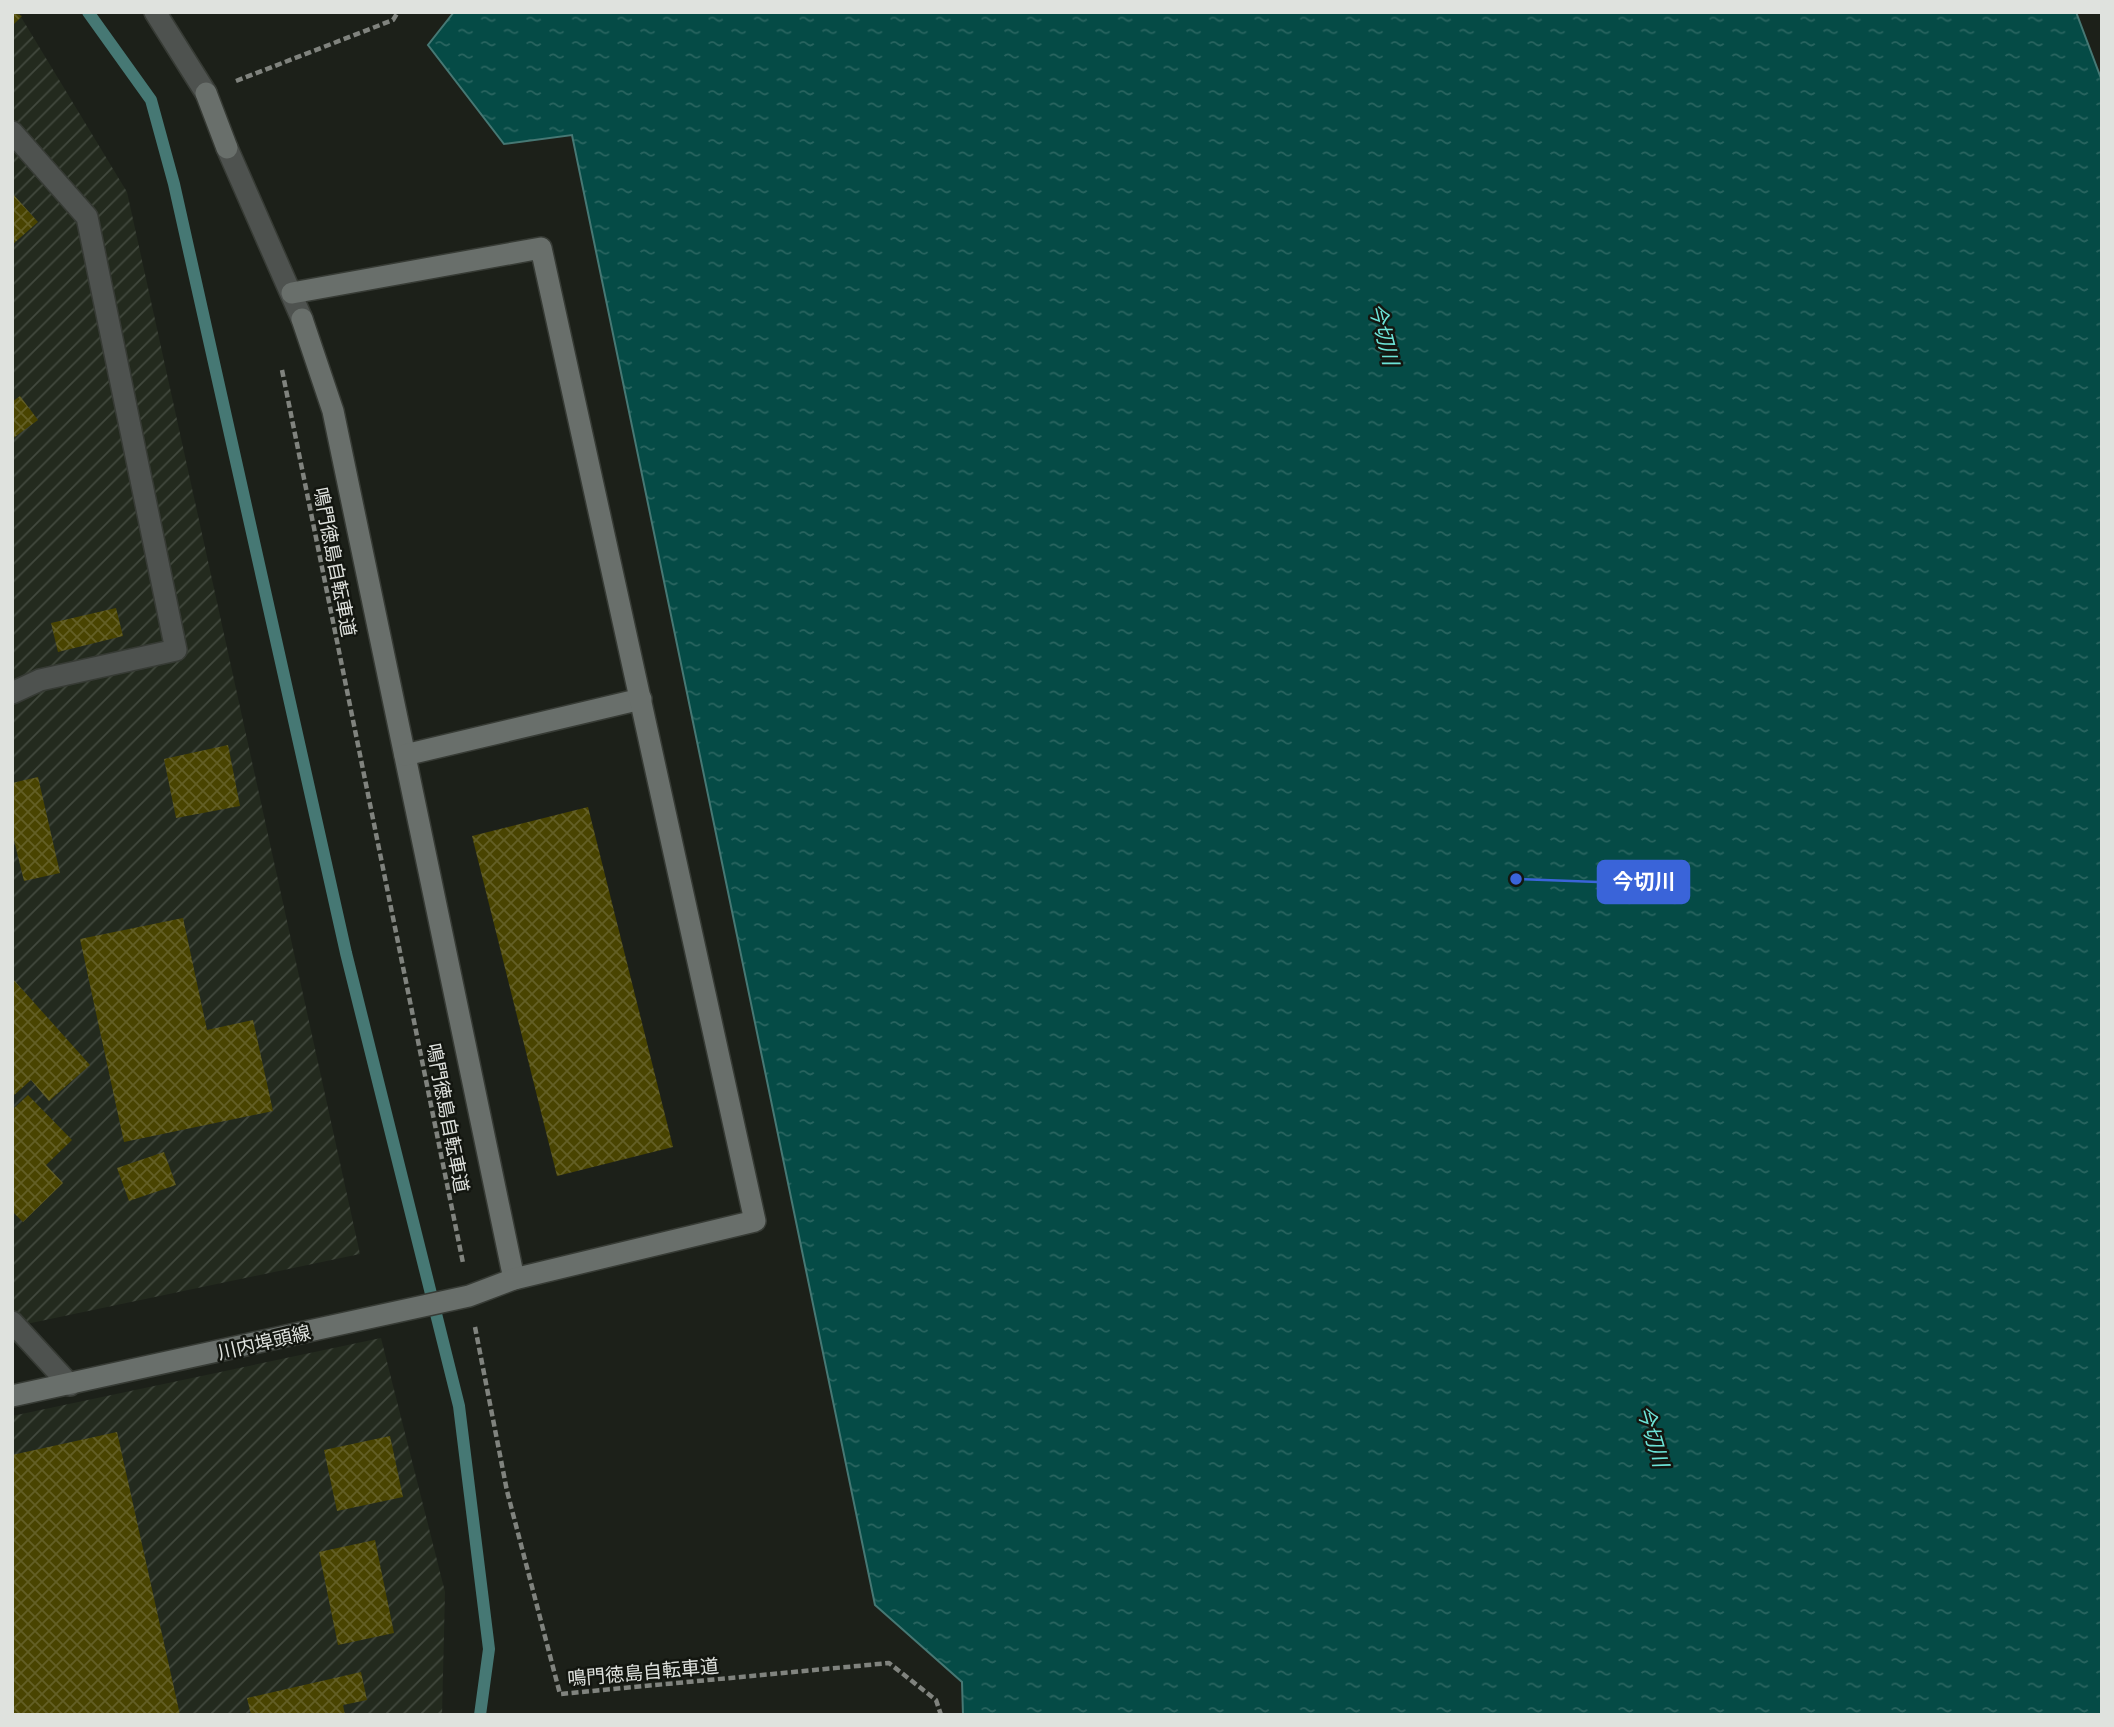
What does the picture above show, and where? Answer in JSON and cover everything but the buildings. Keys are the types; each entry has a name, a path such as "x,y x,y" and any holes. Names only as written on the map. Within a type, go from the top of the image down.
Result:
{"street":[{"path":"155,12 206,93 227,148 292,293 333,411 514,1279"},
{"path":"12,132 87,217 176,650 40,680 12,693"},
{"path":"292,293 541,248 641,699 405,755"},
{"name":"川内埠頭線","path":"12,1396 469,1296 514,1279 755,1221 641,699"},
{"path":"12,1322 70,1385"}],"path":[{"path":"206,93 393,20 398,12"},
{"name":"鳴門徳島自転車道","path":"280,358 507,1491 560,1695 889,1663 936,1700 941,1715"}],"shaded area":[{"path":"12,12 18,12 127,192 360,1254 12,1327"},
{"path":"381,1338 445,1592 442,1715 12,1715 12,1416"}],"water":[{"path":"454,12 2076,12 2102,81 2102,1715 963,1715 962,1682 875,1605 572,135 504,144 428,45"}],"waterway":[{"path":"88,12 151,100 174,184 346,953 459,1406 489,1649 480,1715"}],"place":[{"name":"今切川","path":"1516,879"}]}
